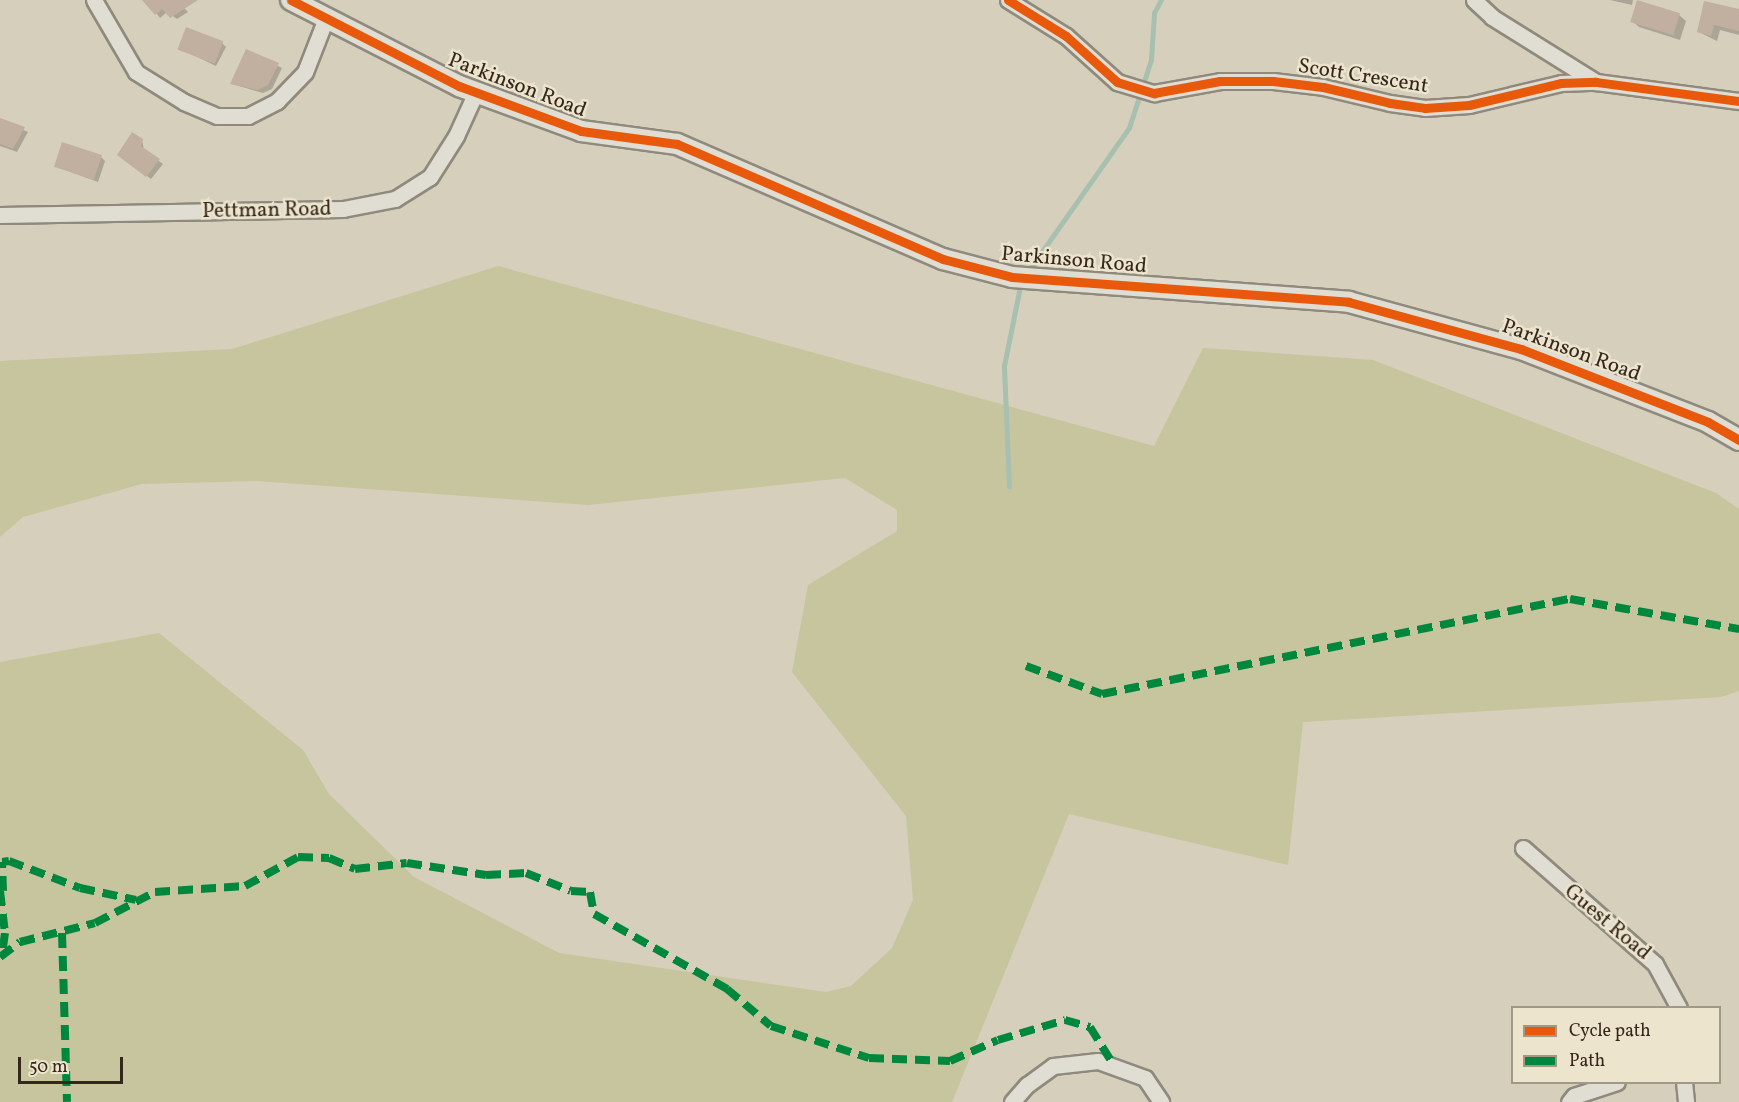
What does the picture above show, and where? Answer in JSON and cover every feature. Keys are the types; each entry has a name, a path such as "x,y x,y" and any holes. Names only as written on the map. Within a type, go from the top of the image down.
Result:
{"street":[{"path":"94,0 136,72 184,102 217,116 248,116 276,101 305,72 326,18"},
{"name":"Parkinson Road","path":"291,0 476,92 581,131 677,144 943,259 1012,277 1349,302 1521,349 1708,422 1739,440"},
{"name":"Scott Crescent","path":"1008,0 1066,36 1117,82 1154,93 1220,81 1273,81 1323,87 1390,103 1425,108 1469,105 1561,82 1596,82 1739,101"},
{"path":"1474,0 1492,17 1596,82"},
{"name":"Pettman Road","path":"0,216 343,210 395,199 430,177 456,136 476,92"},
{"name":"Guest Road","path":"1522,848 1655,964 1678,1006"},
{"path":"1012,1102 1028,1085 1053,1066 1098,1061 1145,1078 1161,1102"},
{"path":"1569,1102 1574,1096 1614,1084"},
{"path":"1684,1084 1686,1102"}],"green space":[{"path":"498,266 1154,446 1203,348 1373,360 1716,493 1739,509 1739,691 1721,697 1303,722 1288,865 1069,814 952,1102 0,1102 0,662 159,633 303,750 329,794 414,877 559,953 826,992 851,986 892,948 913,900 906,816 792,672 808,585 897,531 897,510 845,478 588,505 257,481 142,484 23,517 0,537 0,361 232,349"}],"building":[{"path":"142,0 198,0 170,18 162,9 155,15"},
{"path":"1637,0 1680,13 1673,35 1630,22"},
{"path":"1704,1 1739,9 1739,31 1714,25 1711,36 1697,32"},
{"path":"186,27 223,41 215,64 177,49"},
{"path":"246,49 279,63 268,85 258,90 230,84"},
{"path":"0,118 25,127 13,149 0,144"},
{"path":"132,132 143,139 141,146 160,159 146,177 117,155"},
{"path":"62,142 102,155 94,180 54,167"}],"waterway":[{"path":"1027,273 1129,128 1151,60 1154,13 1161,0"},
{"path":"1009,487 1004,366 1021,282"}],"marked path":[{"path":"1026,666 1102,694 1570,599 1739,629"},
{"path":"0,957 20,942 95,923 155,892 245,886 298,857 329,858 355,869 407,863 486,875 526,873 571,891 590,892 594,914 727,989 771,1026 869,1058 950,1061 998,1040 1065,1020 1090,1027 1113,1064"},
{"path":"3,891 2,862 9,861 80,888 136,900"},
{"path":"0,891 5,933 2,954"},
{"path":"62,933 67,1102"}],"cycle path":[{"path":"291,0 459,86 581,131 677,144 943,259 1012,277 1349,302 1521,349 1708,422 1739,440"},
{"path":"1008,0 1066,36 1117,82 1154,93 1220,81 1273,81 1323,87 1390,103 1425,108 1469,105 1561,83 1596,82 1739,101"}]}
